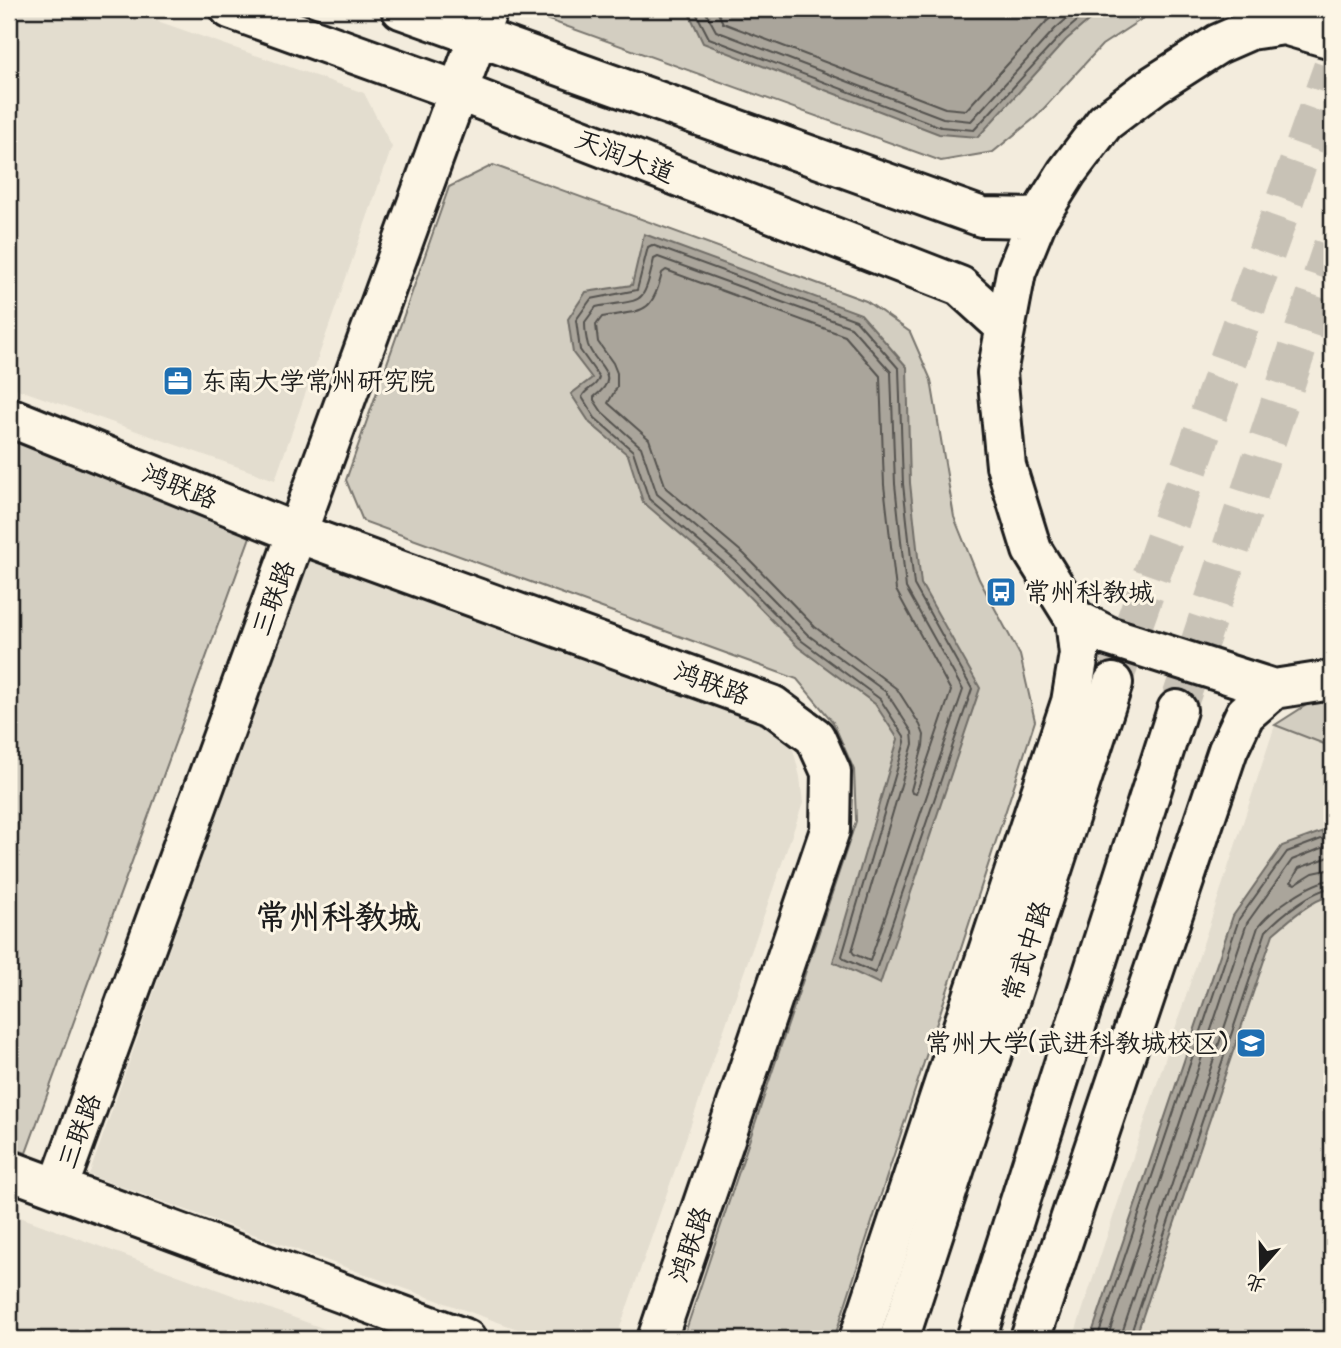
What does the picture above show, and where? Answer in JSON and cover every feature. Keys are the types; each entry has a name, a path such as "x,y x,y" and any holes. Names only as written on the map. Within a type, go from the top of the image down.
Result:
{"street":[{"name":"天润大道","path":"230,9 458,91 960,286 1005,327"},
{"path":"401,9 482,23 982,217 1038,218"},
{"path":"859,1339 1071,702 1079,654 1075,619 1032,550 1006,466 997,373 1016,272 1038,218 1105,122 1154,85 1207,51 1288,9"},
{"name":"三联路","path":"58,1188 482,23"},
{"path":"1250,30 1284,25 1332,39"},
{"name":"鸿联路","path":"9,417 297,533 772,705 815,737 831,772 830,830 657,1339"},
{"path":"1075,619 1108,636 1274,689 1332,680"},
{"name":"常武中路","path":"899,1339 1113,683"},
{"path":"1030,1339 1228,750 1245,714 1274,689"},
{"path":"976,1339 1177,710"},
{"path":"9,1170 466,1339"}],"shaded area":[{"path":"9,9 123,9 364,93 392,147 275,480 9,386"},
{"path":"539,9 1157,9 1102,45 1036,117 993,152 941,161 543,18"},
{"path":"493,165 866,301 910,332 931,380 954,517 979,579 1020,655 1035,721 834,1339 683,1339 856,821 854,770 833,722 797,679 363,521 346,480 449,187"},
{"path":"9,435 255,523 26,1153 9,1147"},
{"path":"314,542 777,723 793,749 803,803 616,1339 545,1339 89,1175"},
{"path":"1332,699 1332,747 1275,725 1308,704"},
{"name":"常州大学(武进科教城校区)","path":"1275,725 1332,747 1332,1339 1073,1339"},
{"path":"9,1213 352,1339 9,1339"}],"water":[{"path":"687,9 1102,9 1066,40 978,137 939,134 703,43"},
{"path":"644,234 861,314 907,367 910,483 921,584 980,688 880,984 833,962 898,739 875,704 798,647 726,573 643,502 628,455 590,423 571,394 592,378 573,353 568,319 586,292 632,285"},
{"path":"1332,828 1332,895 1308,906 1273,934 1135,1339 1090,1339 1233,916 1282,846"}],"tunnel":[{"path":"1113,683 1332,68"},
{"path":"1177,710 1332,246"}],"place":[{"name":"东南大学常州研究院","path":"178,381"},
{"name":"常州科教城","path":"1001,592"},
{"name":"常州大学(武进科教城校区)","path":"1251,1043"}],"district":[{"name":"常州科教城","path":"338,916"}]}
